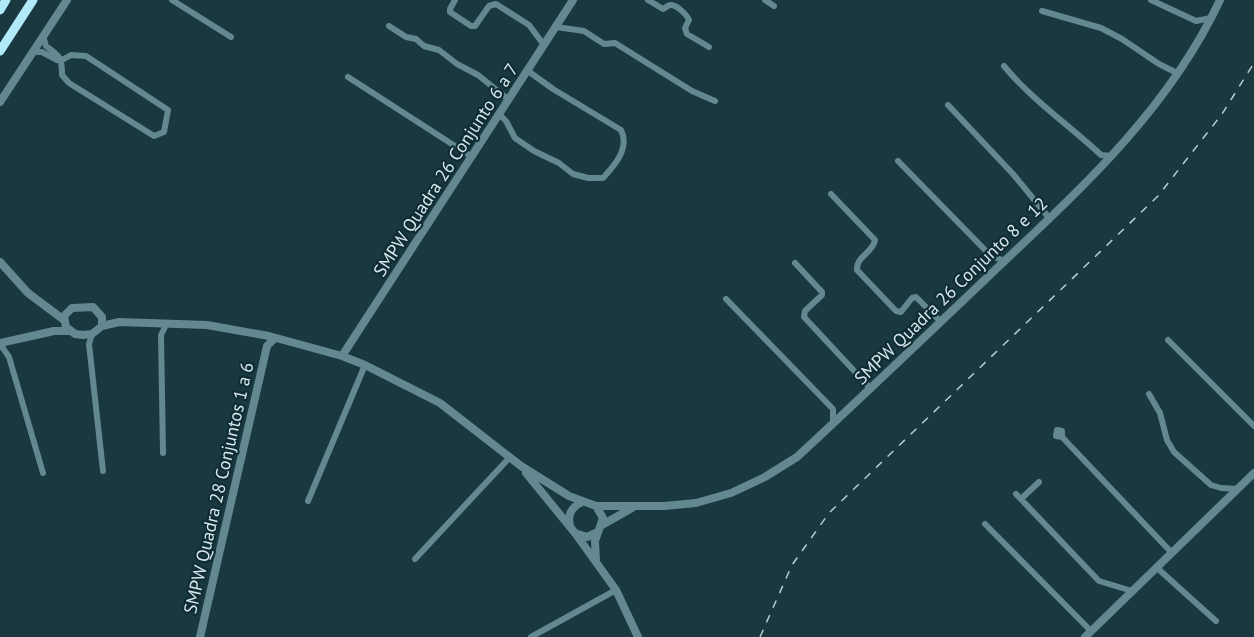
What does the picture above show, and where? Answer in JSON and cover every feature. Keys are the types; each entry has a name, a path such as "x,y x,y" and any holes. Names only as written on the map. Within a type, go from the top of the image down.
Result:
{"highway":[{"path":"0,10 6,0"},
{"path":"0,51 33,0"}],"street":[{"path":"0,102 67,0"},
{"path":"172,0 231,37"},
{"path":"455,0 450,12 471,26 475,26 489,6 496,4 529,25 544,45"},
{"name":"SMPW Quadra 26 Conjunto 6 a 7","path":"342,356 573,0"},
{"path":"648,0 663,9 674,6 687,15 689,20 685,28 687,34 709,47"},
{"path":"765,0 774,6"},
{"path":"1151,0 1196,21 1211,18"},
{"name":"SMPW Quadra 26 Conjunto 8 e 12","path":"597,506 633,507 696,503 731,493 765,477 797,457 1050,219 1113,156 1146,117 1177,73 1201,36 1220,0"},
{"path":"1042,11 1101,28 1177,73"},
{"path":"1196,21 1201,36"},
{"path":"389,26 406,37 416,39 424,46 439,50 457,64 478,75 509,100"},
{"path":"556,27 584,31 604,44 615,43 692,92 715,101"},
{"path":"32,52 42,52 57,60 62,60 71,55 86,56 168,110 164,132 154,136 69,83 62,75 62,60 60,56 46,46 43,36"},
{"path":"1004,66 1034,97 1101,155 1113,156"},
{"path":"500,115 519,141 573,174 588,178 603,178 615,165 624,145 621,130 528,70"},
{"path":"348,77 472,157"},
{"path":"948,105 1013,174 1050,219"},
{"path":"1101,155 1101,167"},
{"path":"898,160 991,256 1005,261"},
{"path":"831,194 874,240 873,247 858,261 857,270 896,311 901,312 912,298 916,297 941,322"},
{"path":"991,256 992,273"},
{"path":"0,262 28,293 87,335 103,471"},
{"path":"795,263 822,292 822,295 805,310 804,317 871,389"},
{"path":"726,299 833,409 848,410"},
{"path":"43,473 9,357 0,344 54,331 66,322 77,307 97,310 102,316 119,322"},
{"path":"102,316 102,326"},
{"path":"87,335 102,326 119,322 207,326 261,334 342,356 365,365 440,403 521,466 582,502 597,506 603,518 595,541 596,563"},
{"path":"154,323 161,335 164,453"},
{"path":"161,335 167,324"},
{"name":"SMPW Quadra 28 Conjuntos 1 a 6","path":"261,334 267,346"},
{"name":"SMPW Quadra 28 Conjuntos 1 a 6","path":"200,637 267,346 275,338"},
{"path":"9,357 10,340"},
{"path":"1168,340 1254,426"},
{"path":"308,501 365,365"},
{"path":"1149,394 1160,412 1167,440 1174,452 1211,485 1238,489"},
{"path":"833,409 833,424"},
{"path":"1062,437 1171,552"},
{"path":"415,559 510,457"},
{"path":"521,466 616,590 638,637"},
{"path":"1084,637 1254,473"},
{"path":"1039,482 1019,497 1099,581 1132,591"},
{"path":"582,502 570,512 568,519 572,530 587,537 600,528"},
{"name":"SMPW Quadra 26 Conjunto 8 e 12","path":"600,528 633,507"},
{"path":"985,524 1091,631"},
{"path":"1156,567 1216,621"},
{"path":"531,637 616,590"}],"railway":[{"path":"760,637 792,565 829,513 1158,196 1222,114 1254,63"}]}
